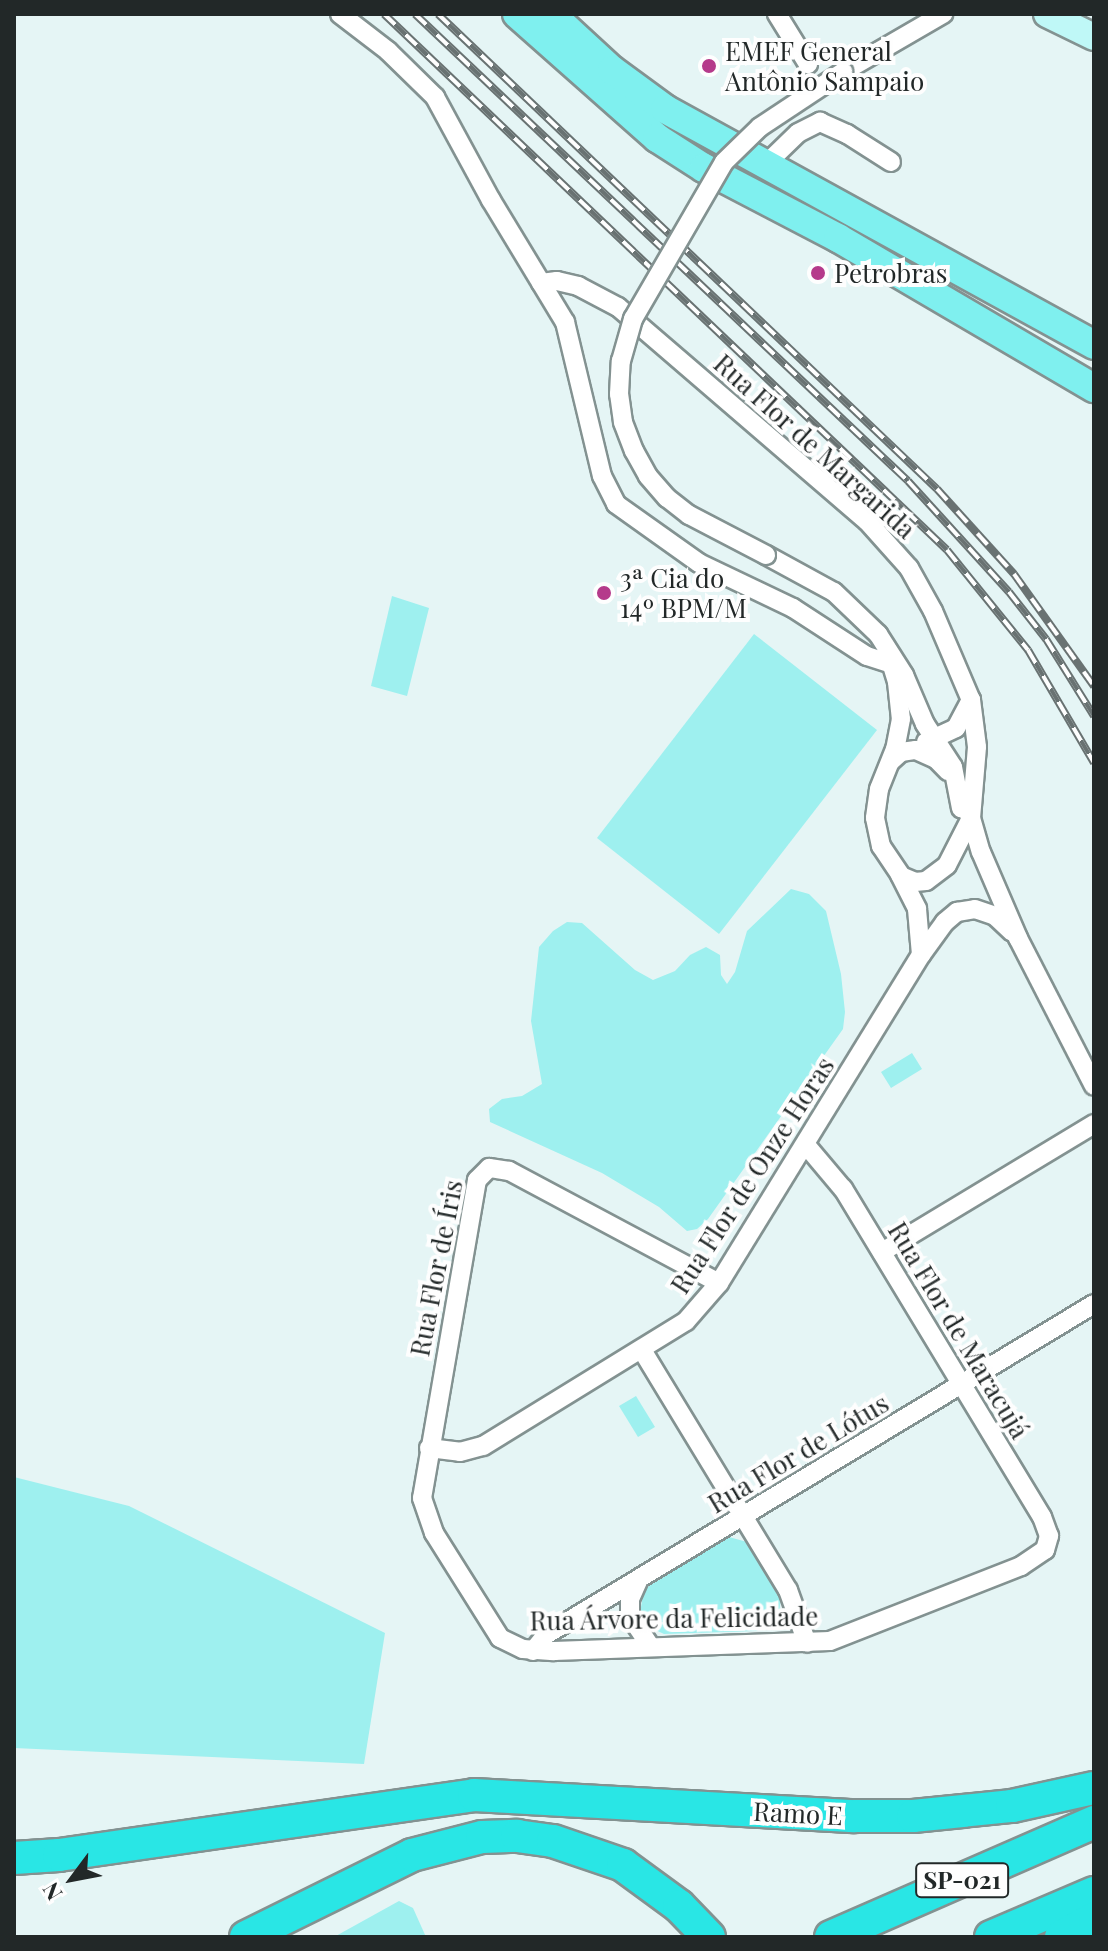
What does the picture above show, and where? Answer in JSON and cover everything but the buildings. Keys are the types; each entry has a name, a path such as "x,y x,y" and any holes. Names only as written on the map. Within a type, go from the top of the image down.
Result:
{"highway":[{"name":"Ramo E","path":"14,1858 59,1855 446,1798 499,1795 854,1816 913,1816 1012,1806 1094,1788"},
{"name":"SP-021","path":"831,1937 1094,1822"},
{"path":"246,1937 412,1855 482,1837 517,1836 553,1841 623,1865 679,1906 708,1936"},
{"name":"SP-021","path":"991,1937 1094,1893"},
{"path":"1061,1937 1094,1919"}],"main road":[{"path":"517,14 657,138 704,168 838,238 1094,388"},
{"path":"551,14 612,70 665,109 1094,345"},
{"path":"1047,14 1094,37"}],"street":[{"path":"340,14 388,51 435,97 541,283 570,336 596,453 606,487 616,504 699,563 793,608 867,656 889,656"},
{"path":"777,14 808,64"},
{"path":"898,873 915,882 930,880 947,865 971,818 951,763 934,739 907,681 865,619 834,592 689,515 667,498 648,476 623,422 619,394 621,361 633,319 724,162 760,127 843,72 943,14"},
{"path":"764,166 798,133 820,122 847,134 891,162"},
{"name":"Rua Flor de Margarida","path":"541,283 562,281 618,307 867,521 894,548 922,588 971,700 977,747 971,818 981,852 1018,938 1094,1086"},
{"path":"889,656 901,719 891,761 879,789 875,813 881,846 917,909 921,955"},
{"path":"891,761 909,749 956,728 971,700"},
{"path":"909,749 936,759 959,792 958,843"},
{"name":"Rua Flor de Onze Horas","path":"429,1448 455,1453 483,1446 686,1321 719,1283 921,955 949,917 965,909 995,916 1018,938"},
{"path":"882,1252 1094,1124"},
{"name":"Rua Flor de Maracujá","path":"806,1145 833,1175 882,1252 1042,1517 1049,1536 1045,1550"},
{"name":"Rua Flor de Íris","path":"429,1448 470,1205 477,1180 484,1171 495,1168 509,1171 719,1283"},
{"name":"Rua Flor de Lótus","path":"533,1651 547,1634 1094,1304"},
{"path":"642,1350 791,1596 807,1643"},
{"name":"Rua Árvore da Felicidade","path":"429,1448 422,1492 429,1522 500,1638 512,1646 533,1651 830,1641 1021,1566 1045,1550"},
{"path":"638,1581 630,1599 630,1616 651,1647"}],"shaded area":[{"path":"392,596 429,608 407,696 371,686"},
{"path":"754,634 877,730 719,934 597,838"},
{"path":"791,889 809,894 826,911 841,974 845,1012 843,1029 708,1219 697,1229 687,1231 659,1207 602,1173 490,1122 489,1109 502,1099 522,1096 542,1084 531,1021 539,947 553,931 567,922 582,923 635,970 653,980 675,971 690,955 706,947 720,955 721,975 727,984 735,972 747,931"},
{"path":"912,1053 922,1069 891,1088 881,1072"},
{"path":"636,1396 655,1427 638,1437 619,1406"},
{"path":"14,1477 129,1506 385,1633 364,1764 14,1748"},
{"path":"729,1537 747,1542 755,1551 781,1599 778,1619 756,1631 664,1634 649,1627 640,1613 644,1589"},
{"path":"399,1901 413,1908 426,1937 334,1937"}],"railway":[{"path":"384,14 947,550 1028,650 1094,763"},
{"path":"415,14 908,481 1009,592 1046,639 1094,716"},
{"path":"438,14 937,489 1014,574 1094,686"}],"place":[{"name":"EMEF General Antônio Sampaio","path":"709,66"},
{"name":"Petrobras","path":"818,273"},
{"name":"3ª Cia do 14º BPM/M","path":"604,593"}]}
